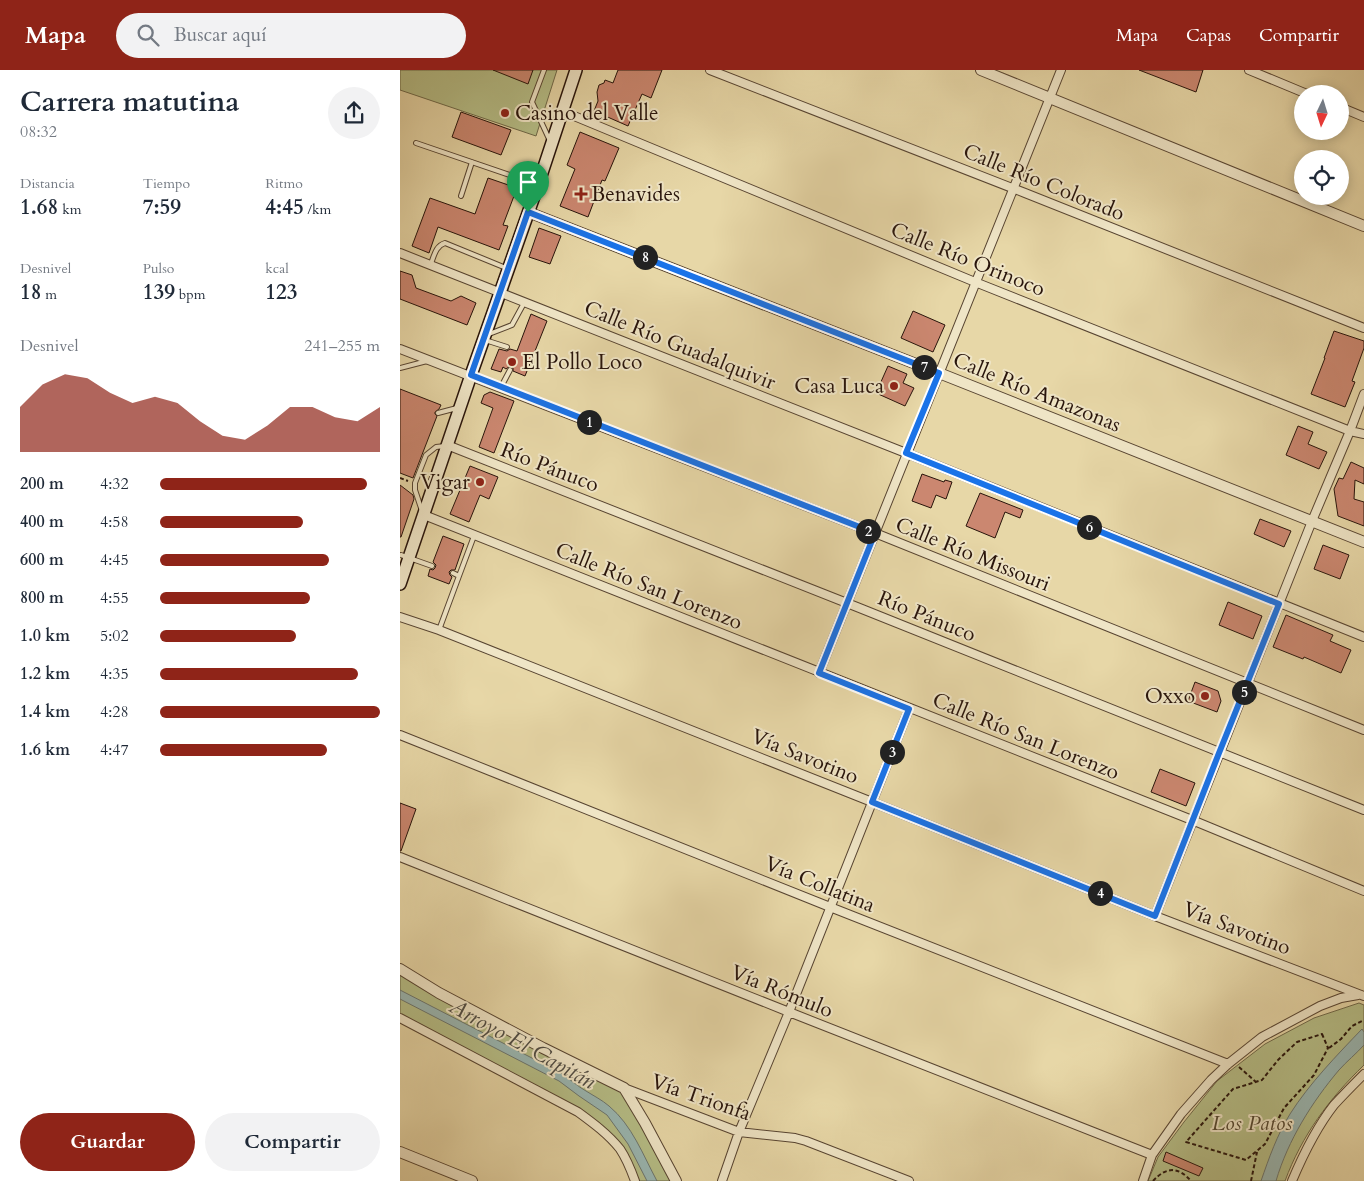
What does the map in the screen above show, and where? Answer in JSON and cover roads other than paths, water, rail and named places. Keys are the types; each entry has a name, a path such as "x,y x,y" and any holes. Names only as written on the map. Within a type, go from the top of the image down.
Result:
{"main road":[{"path":"400,584 405,557 447,446 576,70"}],"street":[{"name":"Calle Río Colorado","path":"710,70 1364,328"},
{"path":"981,70 1364,226"},
{"path":"819,673 1061,70"},
{"path":"1249,70 1294,89"},
{"name":"Calle Río Orinoco","path":"562,111 975,282 1350,431 1364,434"},
{"path":"1349,111 1364,117"},
{"name":"Calle Río Amazonas","path":"528,212 1364,542"},
{"name":"Calle Río Guadalquivir","path":"400,253 1364,637"},
{"name":"Calle Río Missouri","path":"400,348 875,533 1364,730"},
{"path":"1155,916 1364,394"},
{"name":"Río Pánuco","path":"447,446 847,603 1364,810"},
{"name":"Calle Río San Lorenzo","path":"419,520 474,536 1192,820 1364,891"},
{"name":"Vía Savotino","path":"400,616 1155,916 1362,996"},
{"path":"722,1181 739,1132 789,1012 909,709"},
{"name":"Vía Collatina","path":"400,735 830,908 1228,1064"},
{"name":"Vía Rómulo","path":"400,857 1152,1155"},
{"path":"400,969 439,993 624,1088 676,1181"},
{"path":"1143,1181 1152,1155 1181,1114 1228,1064 1262,1037 1320,1006 1341,998 1362,996"},
{"path":"400,1018 578,1112 610,1138 621,1150 635,1181"},
{"path":"1292,1181 1318,1130 1334,1106 1364,1074"},
{"name":"Vía Trionfa","path":"624,1088 739,1132 795,1138 806,1141 909,1181"},
{"path":"400,1152 472,1181"}],"lane":[{"path":"544,70 532,102 551,143"},
{"path":"416,143 538,185"},
{"path":"461,196 472,162"},
{"path":"430,266 439,245 445,243 508,268"},
{"path":"484,337 512,325 524,303"},
{"path":"484,337 507,347"},
{"path":"400,368 431,360"},
{"path":"502,387 510,370"},
{"path":"438,413 460,407"},
{"path":"419,520 415,483 426,455 436,448 447,446"},
{"path":"439,630 474,536"},
{"path":"405,557 432,566"},
{"path":"453,573 459,576"}],"water":[{"path":"400,990 561,1073 606,1104 631,1131 657,1181 647,1181 628,1144 607,1115 559,1081 400,999"},
{"path":"1362,1029 1364,1032 1364,1045 1339,1070 1310,1108 1287,1151 1276,1181 1261,1181 1277,1138 1290,1114 1333,1059"}],"place":[{"name":"Casino del Valle","path":"505,113"},
{"name":"Benavides","path":"581,194"},
{"name":"El Pollo Loco","path":"512,362"},
{"name":"Casa Luca","path":"894,386"},
{"name":"Vigar","path":"480,482"},
{"name":"Oxxo","path":"1205,696"}],"water label":[{"name":"Arroyo El Capitán","path":"523,1043"}],"park label":[{"name":"Los Patos","path":"1252,1123"}]}
